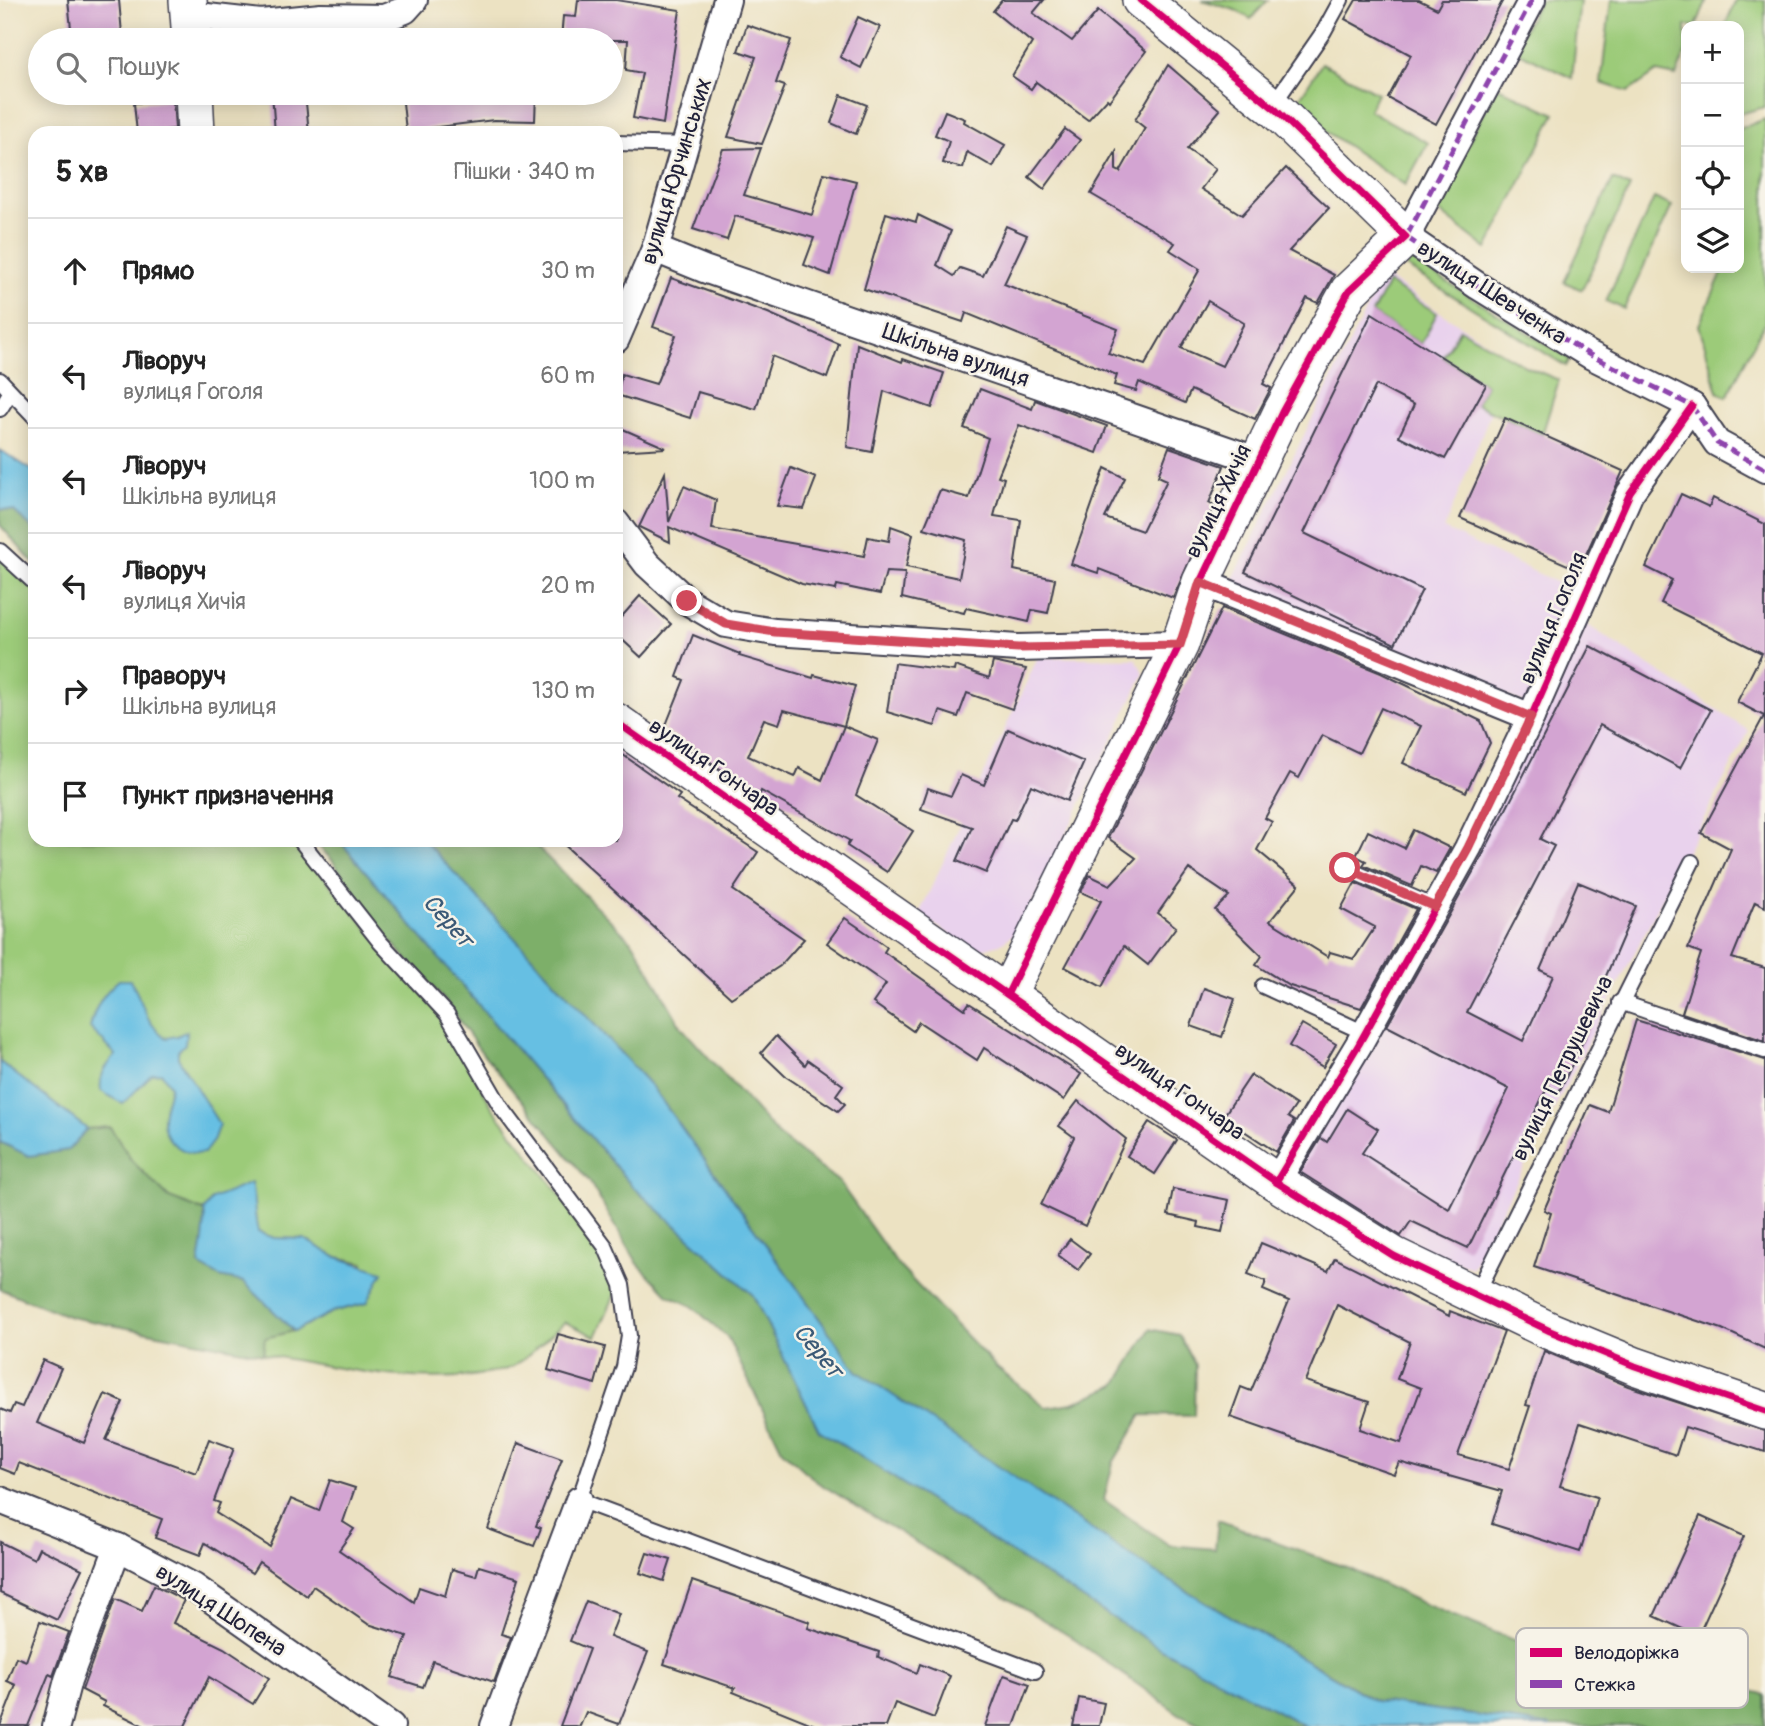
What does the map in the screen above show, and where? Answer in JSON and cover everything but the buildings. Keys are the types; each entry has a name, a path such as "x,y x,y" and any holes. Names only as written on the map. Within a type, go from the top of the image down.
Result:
{"street":[{"path":"189,18 261,23 321,17 384,18 405,10 414,0"},
{"name":"вулиця Юрчинських","path":"623,323 655,249 727,0"},
{"path":"1142,0 1272,107 1406,237"},
{"name":"вулиця Шевченка","path":"1532,0 1406,237 1478,286 1590,355 1692,406 1717,443 1765,469"},
{"path":"195,105 196,126"},
{"name":"вулиця Хичія","path":"1008,993 1180,645 1200,582 1259,461 1349,291 1406,237"},
{"name":"Шкільна вулиця","path":"655,249 704,269 1259,461"},
{"name":"вулиця Гоголя","path":"1276,1182 1365,1033 1468,848 1531,717 1630,494 1692,406"},
{"path":"623,532 647,564 687,601 726,624 775,632 1018,648 1180,645"},
{"path":"1200,582 1531,717"},
{"name":"вулиця Гончара","path":"623,727 1276,1182 1394,1256 1476,1296 1635,1366 1765,1411"},
{"name":"вулиця Шопена","path":"0,1500 118,1547 194,1587 391,1726"},
{"path":"494,1726 579,1500"},
{"path":"56,1726 68,1680 118,1547"}],"lane":[{"path":"1272,107 1324,31 1341,0"},
{"path":"623,143 685,145"},
{"path":"0,380 28,410"},
{"path":"0,409 10,393"},
{"path":"0,551 28,577"},
{"path":"305,847 380,943 447,1014 501,1107 605,1246 622,1285 629,1336 624,1367 579,1500 1035,1671"},
{"name":"вулиця Петрушевича","path":"1476,1296 1692,862"},
{"path":"1345,868 1435,907"},
{"path":"1263,986 1365,1033"},
{"path":"1620,1002 1765,1051"}],"shaded area":[{"path":"1383,275 1512,359 1444,529 1573,590 1527,704 1230,585"},
{"path":"1583,622 1749,731 1472,1268 1398,1240 1286,1171"},
{"path":"1038,657 1136,659 1144,674 1024,920 1014,934 1000,944 983,949 967,946 919,914"}],"green space":[{"path":"1202,0 1268,0 1251,19 1235,10"},
{"path":"1540,0 1580,0 1572,78 1513,49"},
{"path":"1611,0 1707,0 1698,21 1681,21 1681,64 1676,76 1657,72 1628,92 1601,83"},
{"path":"1736,0 1765,0 1765,107 1744,113 1744,21 1727,21"},
{"path":"1322,63 1377,93 1369,110 1428,143 1405,185 1302,115 1299,99"},
{"path":"1496,86 1555,114 1487,249 1436,209"},
{"path":"1765,119 1765,322 1727,397 1718,392 1699,325 1722,273 1744,273 1744,127"},
{"path":"1613,179 1630,187 1582,290 1564,282"},
{"path":"1654,198 1672,206 1624,309 1606,301"},
{"path":"1410,259 1570,359 1566,366 1406,267"},
{"path":"1388,283 1437,313 1421,344 1372,313"},
{"path":"1460,329 1525,366 1559,380 1542,435 1476,404 1486,385 1443,357"},
{"path":"0,509 14,511 28,524 28,557 0,525"},
{"path":"0,557 28,583 28,847 299,847 442,1017 492,1107 588,1231 616,1292 596,1337 565,1322 513,1366 479,1375 385,1375 263,1354 264,1338 294,1331 332,1312 367,1303 364,1263 334,1256 304,1239 274,1238 257,1232 255,1214 212,1199 204,1211 169,1198 132,1161 110,1127 87,1129 0,1062"},
{"path":"320,847 345,847 632,1186 753,1295 819,1430 1163,1650 1305,1726 1204,1726 1179,1714 1071,1637 817,1482 782,1450 728,1338 692,1306 668,1295 638,1264 589,1181 479,1049 446,1002 382,932 332,860"},
{"path":"430,847 537,847 635,945 682,1028 779,1136 839,1182 897,1264 997,1368 1046,1407 1073,1403 1116,1385 1150,1329 1179,1335 1195,1365 1194,1416 1142,1415 1113,1463 1104,1500 1169,1545 1215,1549 1218,1520 1350,1569 1422,1603 1516,1640 1516,1708 1748,1708 1748,1690 1765,1694 1765,1726 1551,1726 1376,1701 1153,1571 857,1371 652,1087"},
{"path":"110,1127 132,1161 169,1198 204,1211 199,1265 220,1277 244,1282 294,1331 265,1338 263,1354 70,1317 0,1289 0,1142 30,1156 68,1150 87,1129"}],"water":[{"path":"0,450 28,468 28,524 14,511 0,509"},
{"name":"Серет","path":"345,847 430,847 652,1087 857,1371 1153,1571 1375,1701 1551,1726 1305,1726 1163,1650 819,1430 753,1295 632,1186"},
{"path":"119,980 130,980 152,1025 166,1038 187,1031 185,1044 178,1051 178,1058 219,1124 213,1141 204,1153 182,1150 167,1134 163,1115 170,1086 162,1073 152,1074 123,1104 101,1091 104,1072 116,1055 90,1028 100,1001"},
{"path":"0,1062 87,1129 68,1150 29,1156 0,1142"},
{"path":"251,1183 258,1232 274,1238 304,1239 334,1256 383,1272 367,1303 332,1312 294,1331 244,1282 220,1277 199,1265 204,1211 212,1199"}],"marked path":[{"path":"1532,0 1406,237 1478,286 1590,355 1692,406 1717,443 1765,469"}],"cycle path":[{"path":"1008,993 1180,644 1201,582 1282,412 1349,291 1406,237 1276,110 1141,0"},
{"path":"1276,1182 1359,1044 1468,848 1531,717 1630,493 1692,406"},
{"path":"623,727 1276,1182 1394,1256 1550,1331 1635,1366 1765,1411"}],"route":[{"path":"687,601 726,624 775,632 1018,648 1180,645 1200,582 1531,717 1468,848 1435,907 1345,868"}]}
